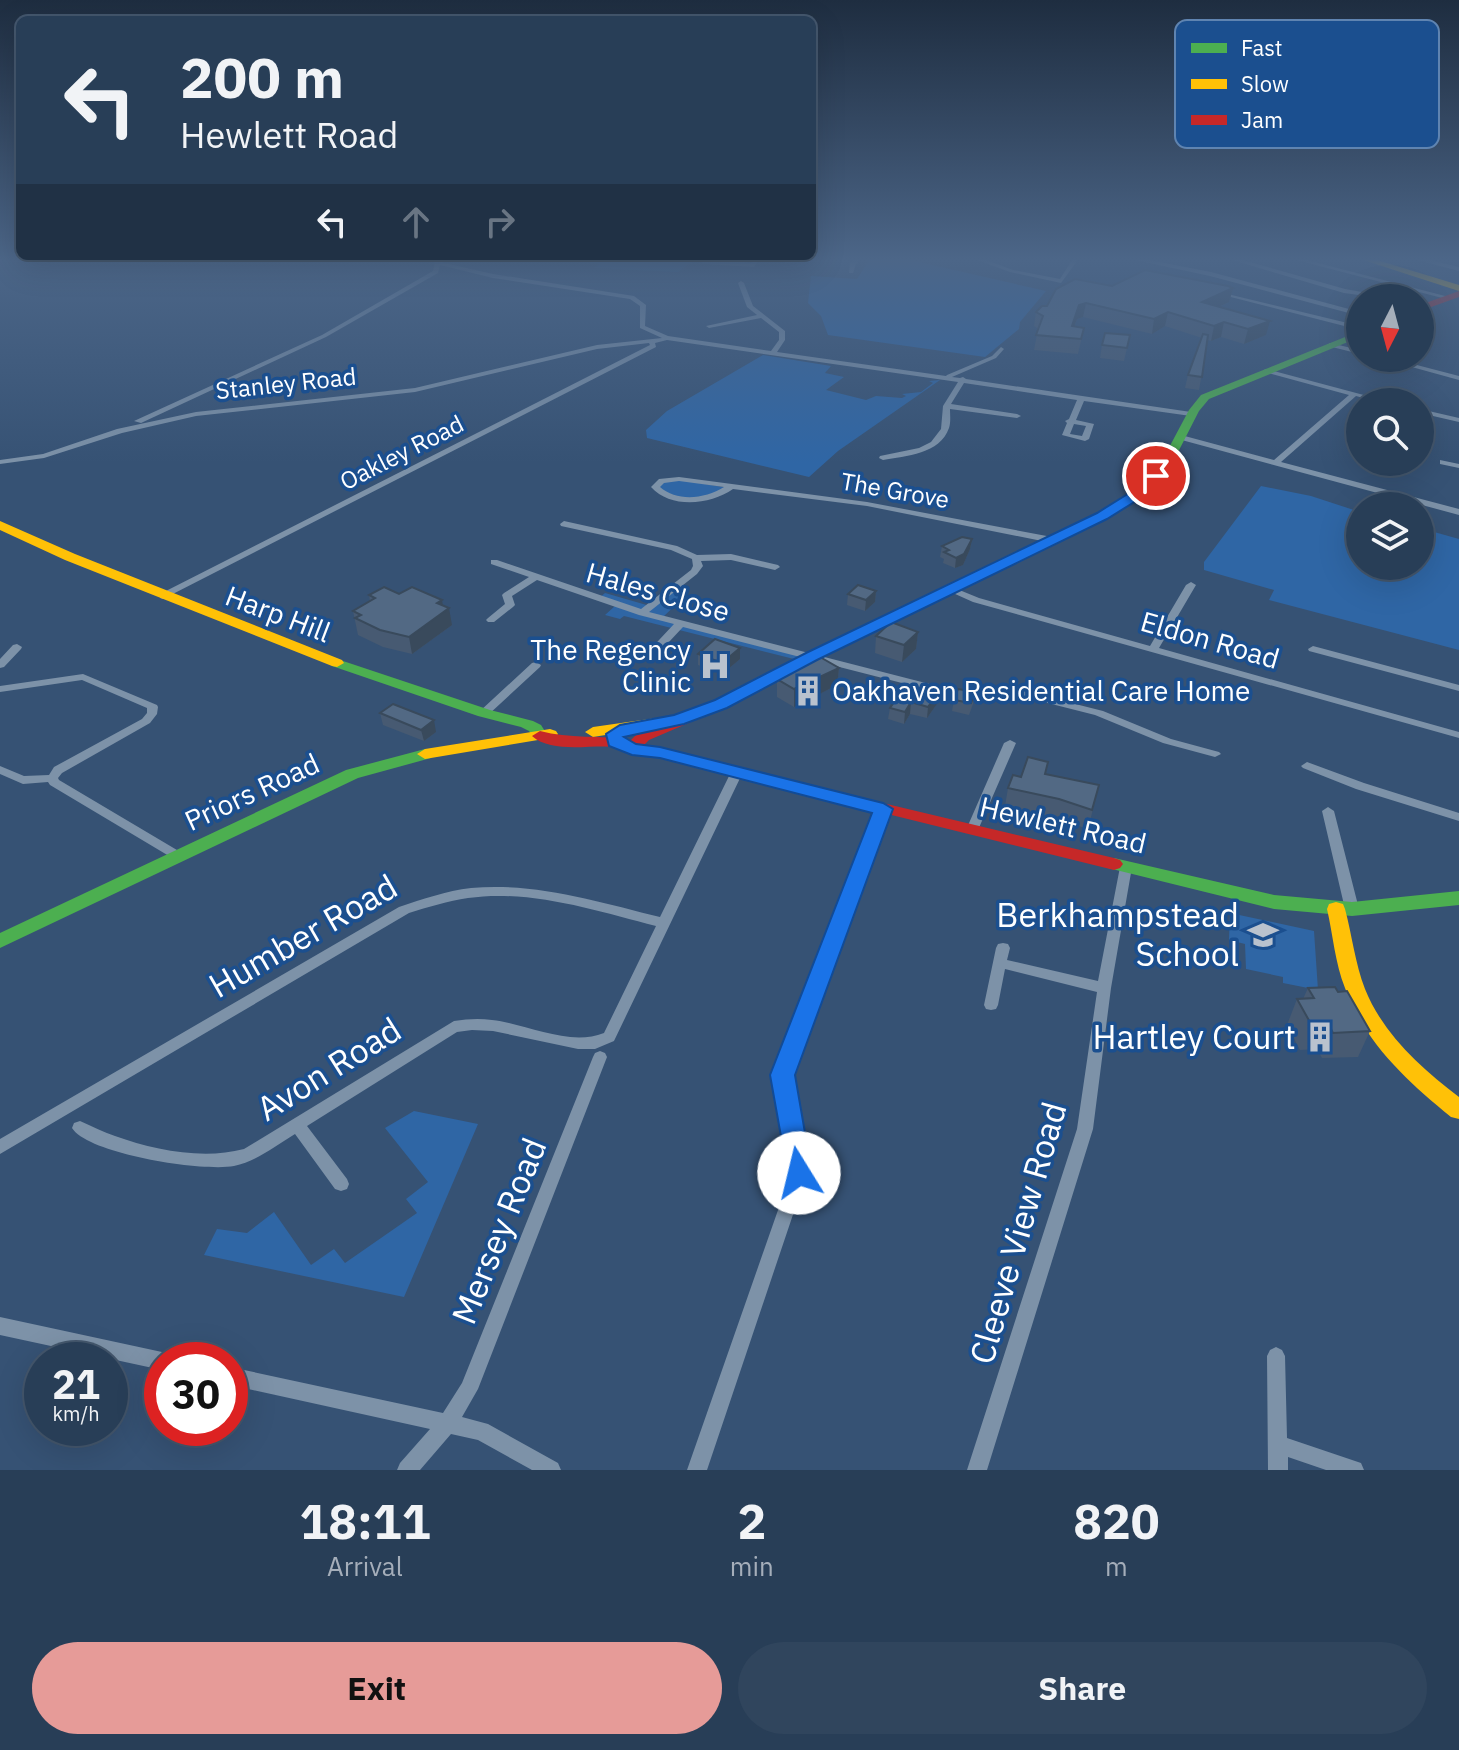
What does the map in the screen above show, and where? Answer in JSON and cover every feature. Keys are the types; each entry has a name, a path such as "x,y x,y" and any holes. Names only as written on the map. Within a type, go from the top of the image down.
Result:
{"main road":[{"path":"630,737 721,704 812,656 1113,510 1139,492 1161,469 1191,414 1205,397 1346,338"},
{"name":"Harp Hill","path":"0,525 297,650 484,713 527,724 535,728 540,736"},
{"name":"Priors Road","path":"0,941 310,791 376,766 456,747 540,736 630,737"},
{"name":"Hewlett Road","path":"630,737 660,753 1274,902 1344,909 1459,898"},
{"path":"1344,909 1356,991 1371,1020 1407,1066 1459,1110"}],"street":[{"path":"148,421 342,326"},
{"path":"642,326 650,333 673,339 774,351 1191,414"},
{"path":"774,351 782,340 782,331 775,326"},
{"name":"Stanley Road","path":"0,462 56,452 148,421 426,388 597,347 673,339"},
{"name":"Oakley Road","path":"163,596 546,403 654,346 652,342"},
{"path":"1330,345 1346,349"},
{"path":"948,377 994,357 1001,349"},
{"path":"1266,371 1346,392"},
{"path":"1434,372 1459,378"},
{"path":"883,458 931,446 945,429 947,406 963,379"},
{"path":"1069,421 1082,397"},
{"path":"1275,463 1346,401"},
{"path":"947,406 1017,416"},
{"path":"1434,414 1459,420"},
{"path":"1181,437 1459,512"},
{"path":"1443,462 1459,466"},
{"name":"The Grove","path":"729,488 715,497 700,500 663,495 655,487 662,481 679,479 867,504 1052,540"},
{"path":"564,524 580,524 674,548 696,558 731,557 775,567"},
{"path":"642,613 697,569 696,558"},
{"name":"Hales Close","path":"494,562 642,613 949,692 1016,692 1099,713 1167,741 1215,754"},
{"path":"491,620 510,605 507,595 535,577"},
{"path":"1153,649 1191,585"},
{"name":"Eldon Road","path":"949,589 976,600 1459,735"},
{"path":"649,657 681,623"},
{"path":"0,665 17,647"},
{"path":"1313,649 1459,688"},
{"path":"484,713 536,665"},
{"path":"0,689 83,677 153,707 146,721 58,770 52,778 23,780 0,770"},
{"path":"972,830 1010,743"},
{"path":"1307,766 1459,817"},
{"path":"664,923 737,772"},
{"path":"52,778 178,856"},
{"path":"697,1470 799,1173 782,1075 883,809"},
{"path":"1328,811 1344,909"},
{"name":"Cleeve View Road","path":"977,1470 1085,1129 1104,988 1126,867"},
{"name":"Humber Road","path":"0,1147 391,917 420,903 471,891 516,891 664,923"},
{"name":"Avon Road","path":"80,1128 99,1140 219,1163 248,1155 461,1024 483,1023 584,1045 597,1044 609,1037 664,923"},
{"path":"991,1005 1003,948"},
{"path":"1000,963 1104,988"},
{"name":"Mersey Road","path":"407,1470 448,1423 469,1389 600,1057"},
{"path":"297,1125 341,1184"},
{"path":"0,1326 144,1357"},
{"path":"1276,1356 1278,1470"},
{"path":"248,1380 481,1431 551,1470"},
{"path":"1278,1444 1354,1470"}],"shaded area":[{"path":"825,326 1019,326 985,357 828,335"},
{"path":"763,355 831,366 825,373 844,377 826,390 866,400 876,396 902,398 906,396 902,394 921,392 933,383 929,381 940,380 838,451 809,477 647,438 646,430 667,411"},
{"path":"675,479 729,488 707,500 663,495 657,484"},
{"path":"1261,486 1311,496 1346,507 1346,580 1434,580 1434,532 1459,539 1459,650 1269,600 1274,590 1204,570 1204,562"},
{"path":"669,592 685,596 663,617 811,656 802,661 624,616 620,619 605,615 615,606 598,599 605,593 650,606"},
{"path":"1230,913 1314,931 1318,990 1283,983 1283,977 1246,969 1245,944 1229,940"},
{"path":"414,1111 478,1124 404,1297 204,1255 217,1229 247,1233 274,1212 311,1265 334,1249 345,1263 417,1213 406,1199 428,1182 385,1128"}],"building":[{"path":"1039,326 1084,328 1081,339 1036,335"},
{"path":"1105,333 1130,335 1127,348 1102,345"},
{"path":"1203,334 1208,335 1202,377 1188,375"},
{"path":"962,537 972,539 964,554 956,558 944,552 949,550 942,546"},
{"path":"858,585 876,591 866,600 848,594"},
{"path":"384,587 399,594 412,587 442,600 437,603 449,608 409,637 380,630 355,618 361,615 353,611 375,598 369,595"},
{"path":"891,622 918,632 904,645 876,636"},
{"path":"715,639 740,648 722,663 698,654"},
{"path":"820,657 839,668 794,689 777,679"},
{"path":"925,685 940,690 928,707 911,702 905,712 890,708 903,689 919,694"},
{"path":"958,689 975,692 971,703 954,700"},
{"path":"393,704 434,720 421,730 380,713"},
{"path":"1028,757 1048,762 1045,774 1099,785 1092,810 1008,788 1013,775 1021,777"},
{"path":"1335,987 1338,992 1347,991 1370,1031 1333,1033 1328,1023 1311,1024 1297,999 1314,998 1308,988"}],"traffic: fast":[{"path":"1149,482 1169,458 1194,410 1205,397 1346,340"},
{"path":"337,663 484,713 527,724 535,728 540,736"},
{"path":"0,941 352,774 425,754"},
{"path":"1114,864 1274,902 1352,909 1459,898"}],"traffic: slow":[{"path":"819,653 1113,510 1149,482"},
{"path":"0,525 70,557 337,663"},
{"path":"593,732 656,723"},
{"path":"425,754 550,734"},
{"path":"1336,909 1355,988 1373,1024 1412,1071 1459,1110"}],"traffic: jam":[{"path":"540,736 553,741 599,740 635,745 643,737 721,704 819,653"},
{"path":"624,746 1114,864"}],"place":[{"name":"The Regency Clinic","path":"715,666"},
{"name":"Oakhaven Residential Care Home","path":"808,691"},
{"name":"Berkhampstead School","path":"1263,935"},
{"name":"Hartley Court","path":"1320,1037"}],"route":[{"path":"799,1173 782,1075 883,809 660,753 632,749 618,744 615,734 626,729 678,720 721,704 812,656 1102,516 1131,498 1156,476"}]}
